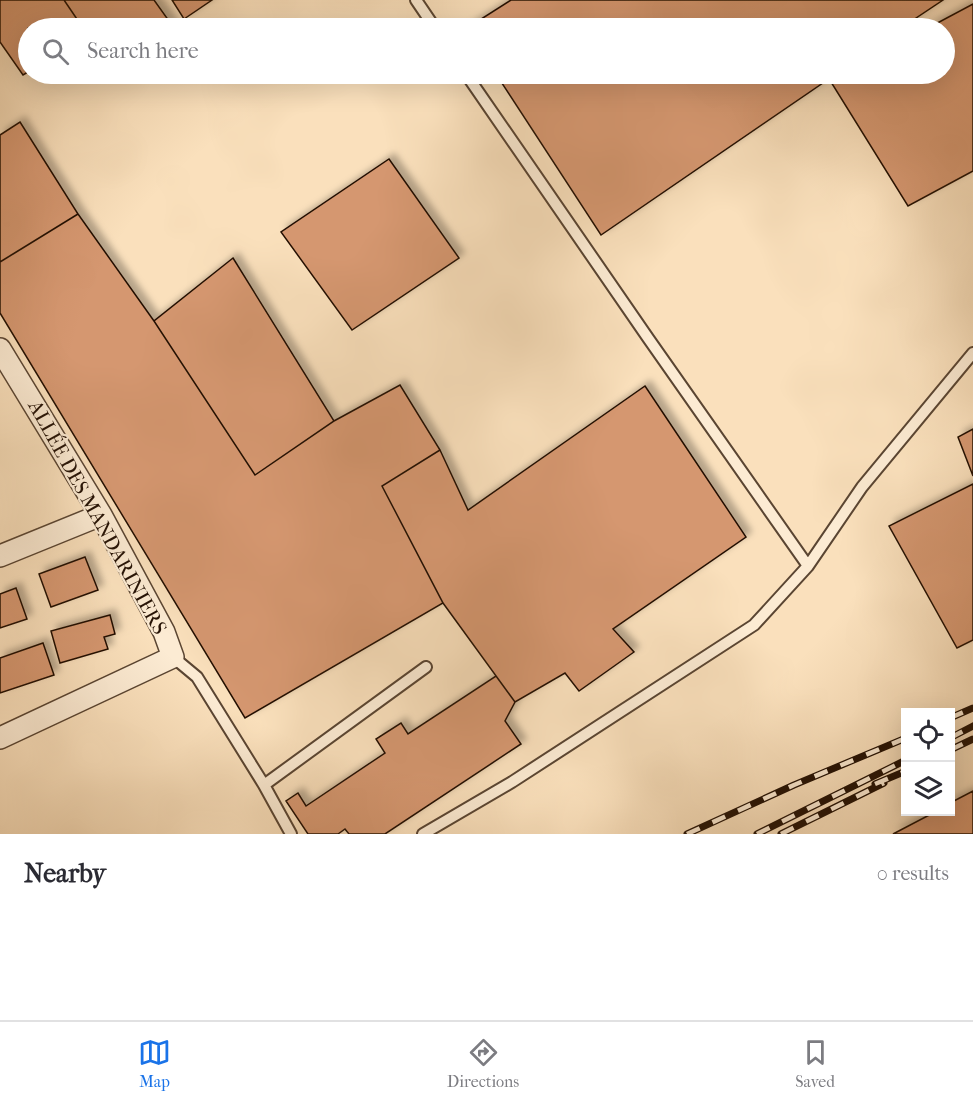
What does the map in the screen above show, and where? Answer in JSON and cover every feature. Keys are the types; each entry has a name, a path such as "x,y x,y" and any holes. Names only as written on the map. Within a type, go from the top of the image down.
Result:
{"street":[{"name":"ALLÉE DES MANDARINIERS","path":"0,348 101,515 164,632 172,657"},
{"path":"0,556 101,515"},
{"path":"0,738 172,657"}],"lane":[{"path":"416,0 428,18"},
{"path":"473,84 808,566"},
{"path":"423,834 512,782 754,625 808,566 862,487 973,353"},
{"path":"172,657 197,677 264,785 291,834"},
{"path":"264,785 426,667"}],"building":[{"path":"0,0 64,0 76,18 18,18 18,68 0,42"},
{"path":"64,0 154,0 167,18 76,18"},
{"path":"172,0 212,0 185,18"},
{"path":"511,0 943,0 916,18 483,18"},
{"path":"973,4 973,171 908,206 832,84 955,84 955,18 947,18"},
{"path":"503,84 821,84 601,235"},
{"path":"20,122 78,214 0,262 0,135"},
{"path":"389,159 459,258 352,330 281,232"},
{"path":"78,214 154,321 255,475 334,421 400,385 440,450 382,486 443,603 245,718 0,313 0,262"},
{"path":"233,258 334,421 255,475 154,321"},
{"path":"645,386 746,537 613,629 634,652 579,691 565,673 515,702 443,603 382,486 440,450 468,510"},
{"path":"973,429 973,476 958,437"},
{"path":"973,484 973,640 957,648 889,526"},
{"path":"85,557 98,590 51,607 39,574"},
{"path":"16,588 27,619 0,628 0,594"},
{"path":"110,615 115,634 104,637 108,649 60,663 51,631"},
{"path":"43,643 54,675 0,693 0,658"},
{"path":"496,676 515,702 505,721 521,744 385,834 349,834 345,829 338,834 308,834 286,801 298,793 306,806 385,753 376,739 401,723 408,734"},
{"path":"973,791 973,834 893,834 927,816 955,816 955,800"}],"railway":[{"path":"955,716 973,708"},
{"path":"955,735 973,726"},
{"path":"955,748 973,739"},
{"path":"687,834 794,785 901,740"},
{"path":"757,834 902,762"},
{"path":"875,784 901,773"},
{"path":"781,834 884,783"}]}
